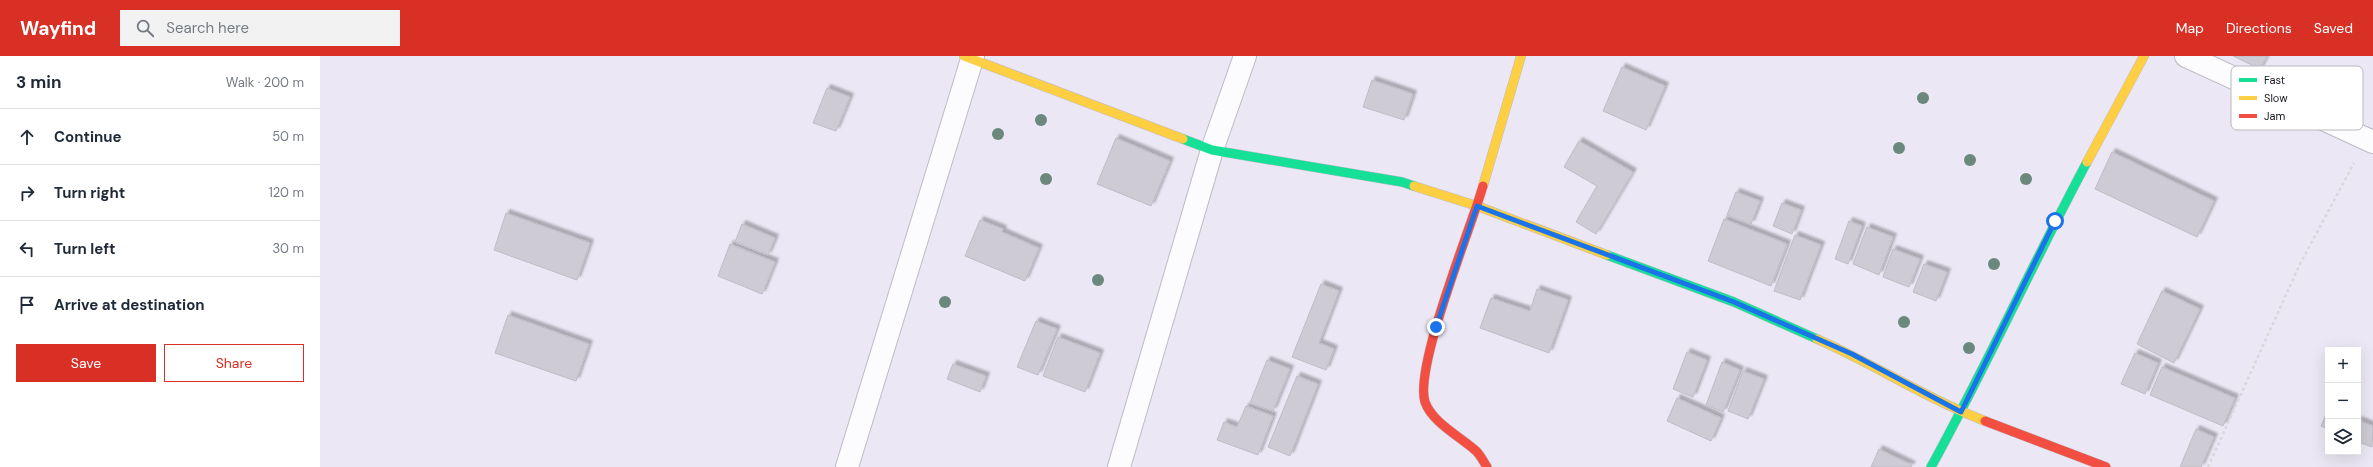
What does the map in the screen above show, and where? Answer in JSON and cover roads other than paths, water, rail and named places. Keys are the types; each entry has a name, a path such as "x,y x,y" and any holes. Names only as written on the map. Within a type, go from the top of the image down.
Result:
{"street":[{"path":"1118,467 1212,150 1244,56"},
{"path":"1487,467 1476,451 1436,418 1426,402 1423,382 1436,327 1477,206 1521,56"},
{"path":"1931,467 1961,412 2055,221 2144,56"},
{"path":"2186,56 2231,77"},
{"path":"847,467 970,57 1212,150 1402,182 1477,206 1734,302 1852,354 1961,412 2106,467"},
{"path":"2348,130 2370,140"}]}
